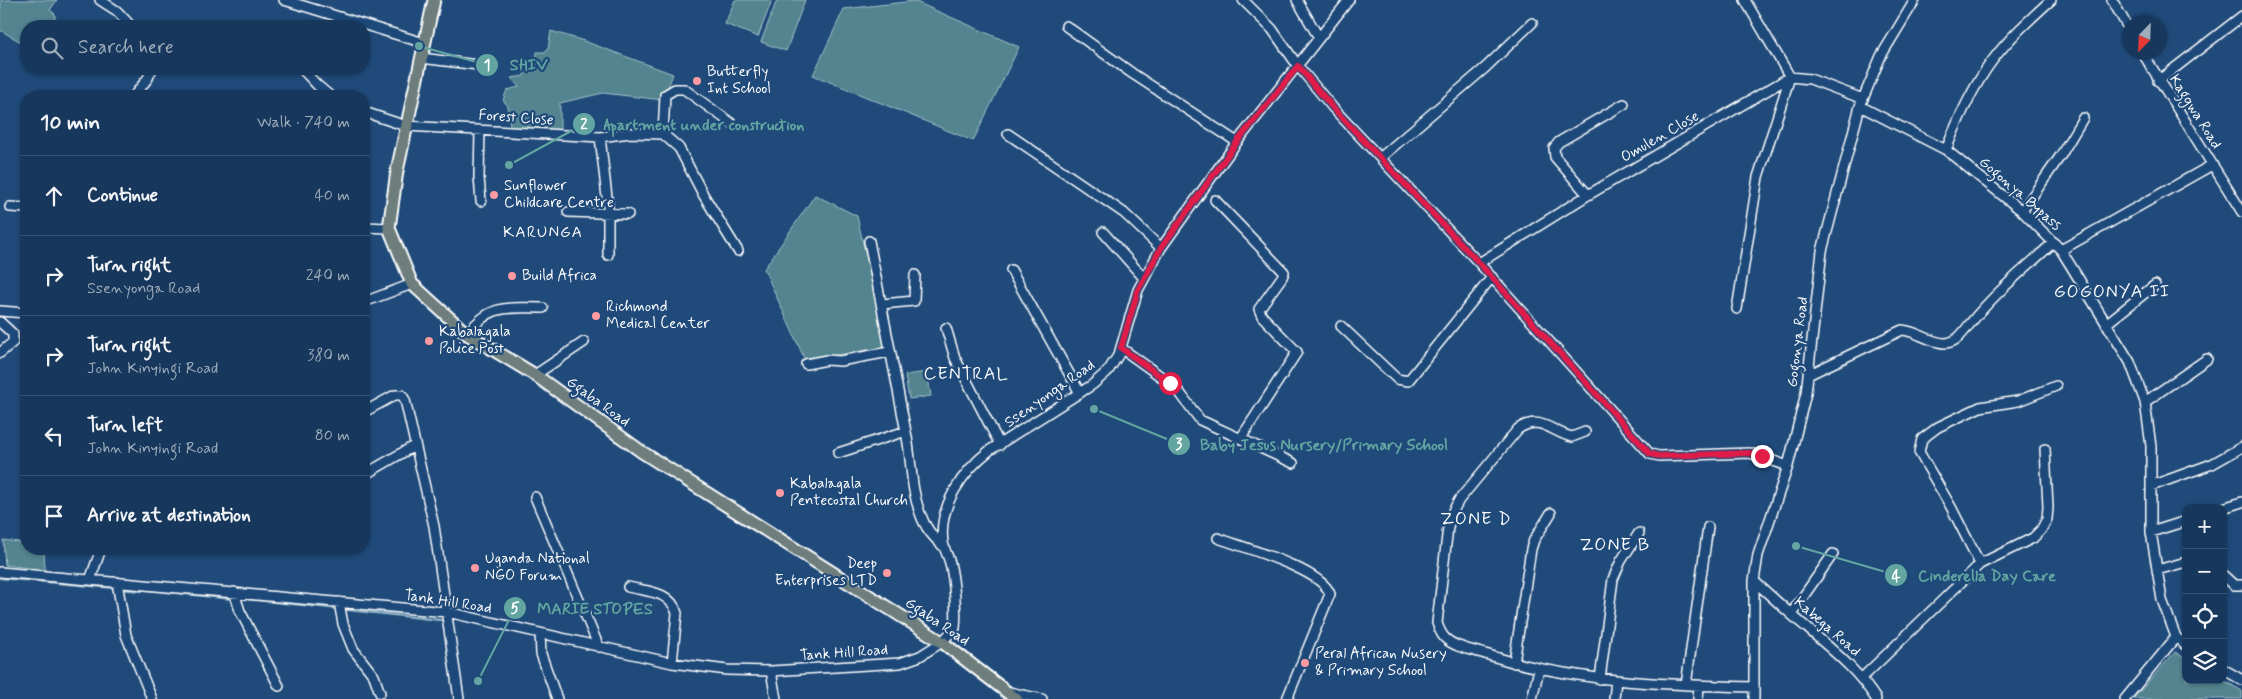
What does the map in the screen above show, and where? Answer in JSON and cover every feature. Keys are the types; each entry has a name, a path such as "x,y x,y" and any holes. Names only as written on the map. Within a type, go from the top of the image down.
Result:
{"main road":[{"path":"389,228 397,171 434,0"},
{"name":"Ggaba Road","path":"389,228 412,284 467,334 535,375 642,452 942,642 1012,696"}],"street":[{"path":"100,0 117,11 125,20"},
{"path":"284,0 349,20"},
{"path":"1243,0 1272,29 1298,66 1380,158 1479,263 1650,454 1659,456 1750,453 1788,466"},
{"path":"1297,0 1320,38"},
{"name":"Ssenyonga Road","path":"942,642 953,632 956,624 950,563 944,547 942,524 955,490 976,462 1080,393 1108,371 1121,348 1143,278 1161,248 1237,142 1349,0"},
{"path":"1737,309 1758,177 1790,77 1745,0"},
{"name":"Gogonya Road","path":"1754,699 1754,581 1764,534 1788,466 1810,374 1822,251 1861,102 1881,56 1915,0"},
{"path":"1946,150 1967,102 1992,61 2051,0"},
{"path":"2112,0 2122,17"},
{"path":"2158,81 2242,16"},
{"path":"1380,158 1457,92 1532,23"},
{"path":"370,26 424,43"},
{"path":"1066,26 1133,74 1237,142"},
{"path":"421,58 494,67"},
{"name":"Kaggwa Road","path":"2146,60 2242,212"},
{"path":"139,90 149,75"},
{"path":"307,75 322,90"},
{"path":"1790,77 1810,79 1861,102"},
{"name":"Omulen Close","path":"1479,263 1588,195 1790,77"},
{"path":"731,123 684,89 675,88 665,95 664,134 678,148 704,196 738,251"},
{"name":"Gogonya Bypass","path":"1861,102 1946,150 2022,211 2061,250 2130,362 2145,402 2151,446 2151,532 2162,600 2176,637"},
{"path":"1588,195 1555,156 1554,148 1559,142 1624,104"},
{"name":"Forest Close","path":"370,114 406,126 600,137 630,133 664,134"},
{"path":"2022,211 2062,155 2083,118"},
{"path":"480,130 478,177 481,201"},
{"path":"1008,134 1112,204 1141,228 1161,248"},
{"path":"600,137 608,213 608,255"},
{"path":"2061,250 2212,165"},
{"path":"1203,189 1284,272 1259,309 1262,316 1297,352 1241,438"},
{"path":"10,207 20,208"},
{"path":"568,212 628,214"},
{"path":"370,228 389,228"},
{"path":"1103,232 1143,278"},
{"path":"869,241 882,304 889,352 906,431 912,465 911,482 914,496 925,526 944,547"},
{"path":"1810,374 1902,330 1943,343 1956,340 1986,304 2054,242"},
{"path":"1011,270 1080,393"},
{"path":"882,304 914,301 915,275"},
{"path":"1342,326 1396,378 1408,381 1492,278"},
{"path":"370,300 412,284"},
{"path":"2106,324 2155,285"},
{"path":"467,334 480,317 490,312 502,309 543,308"},
{"path":"0,310 20,312"},
{"path":"0,322 13,334 13,342 0,353"},
{"path":"946,328 955,358 1000,445"},
{"path":"535,375 584,342"},
{"path":"1121,348 1170,383 1200,420 1293,463"},
{"path":"806,364 827,360 840,361 889,352"},
{"path":"2145,402 2207,359"},
{"path":"1980,564 1951,507 1919,452 1919,445 1922,439 1938,427 1980,406 2018,401 2056,386"},
{"path":"370,409 395,395 402,395 405,400 414,446 434,526 458,699"},
{"path":"1586,432 1572,438 1546,425 1534,422 1525,424 1518,429 1459,500 1448,527 1437,623 1442,635 1454,644 1539,669 1600,679 1699,686 1754,687"},
{"path":"838,453 906,431"},
{"path":"370,472 414,446"},
{"path":"2151,486 2212,464 2242,447"},
{"path":"1862,678 1980,564 2033,538 2044,525 2048,507 2045,449"},
{"path":"535,497 599,647"},
{"path":"2227,507 2242,502"},
{"path":"1514,663 1531,549 1551,514"},
{"path":"2151,532 2182,521"},
{"path":"1686,685 1708,527"},
{"path":"1600,679 1613,579 1621,561 1639,533"},
{"path":"1218,538 1291,565 1323,582 1328,589 1330,594 1287,699"},
{"path":"1791,614 1833,554"},
{"path":"90,580 99,555"},
{"path":"2157,570 2182,563"},
{"name":"Tank Hill Road","path":"0,572 446,612 672,663 727,670 771,671 900,663 920,656 942,642"},
{"path":"2227,579 2234,585 2242,585"},
{"name":"Kabega Road","path":"1754,581 1835,650 1862,678 1876,699"},
{"path":"118,582 126,635 152,699"},
{"path":"628,587 667,596 675,606 677,613 672,663"},
{"path":"234,592 240,611 279,686"},
{"path":"339,602 343,624 353,649 374,676 380,693"},
{"path":"540,633 541,654 557,699"},
{"path":"2125,699 2176,637 2182,642"},
{"path":"1532,699 1539,669"},
{"path":"771,671 776,699"},
{"path":"2227,671 2242,680"},
{"path":"1614,699 1616,680"},
{"path":"1698,699 1699,686"},
{"path":"1012,696 1042,699"}],"green space":[{"path":"1,0 57,0 50,10 55,14 55,20 20,20 20,42 0,30"},
{"path":"735,0 772,0 758,37 725,24"},
{"path":"777,0 805,0 786,51 761,42"},
{"path":"914,1 1019,47 973,141 813,75 844,9"},
{"path":"551,31 584,41 673,74 663,100 603,93 560,103 560,132 510,127 508,106 503,100 507,90 519,87 511,78 524,76 525,66 531,65 534,62 537,52 544,52 548,49"},
{"path":"815,195 857,216 886,347 805,360 764,269"},
{"path":"927,372 931,396 909,399 905,375"},
{"path":"3,540 20,542 20,555 44,555 45,570 5,565"},
{"path":"2175,652 2182,656 2182,684 2227,684 2227,682 2242,691 2242,699 2133,699"}],"waterway":[{"path":"0,578 116,588"},
{"path":"121,589 142,591"},
{"path":"140,589 233,599"},
{"path":"247,599 440,620"}],"place":[{"name":"SHIV","path":"419,46"},
{"name":"Butterfly Int School","path":"697,81"},
{"name":"Apartment under construction","path":"509,165"},
{"name":"Sunflower Childcare Centre","path":"494,195"},
{"name":"Build Africa","path":"512,276"},
{"name":"Richmond Medical Center","path":"596,316"},
{"name":"Kabalagala Police Post","path":"429,341"},
{"name":"Baby Jesus Nursery/Primary School","path":"1094,409"},
{"name":"Kabalagala Pentecostal Church","path":"780,493"},
{"name":"Cinderella Day Care","path":"1796,546"},
{"name":"Uganda National NGO Forum","path":"475,568"},
{"name":"Deep Enterprises LTD","path":"887,573"},
{"name":"Peral African Nusery & Primary School","path":"1305,663"},
{"name":"MARIE STOPES","path":"478,681"}],"district":[{"name":"KARUNGA","path":"543,232"},
{"name":"GOGONYA II","path":"2112,292"},
{"name":"CENTRAL","path":"966,374"},
{"name":"ZONE D","path":"1476,519"},
{"name":"ZONE B","path":"1615,545"}],"route":[{"path":"1170,383 1121,348 1138,290 1161,248 1203,189 1237,142 1298,66 1333,108 1479,263 1650,454 1659,456 1750,453 1762,456"}]}
